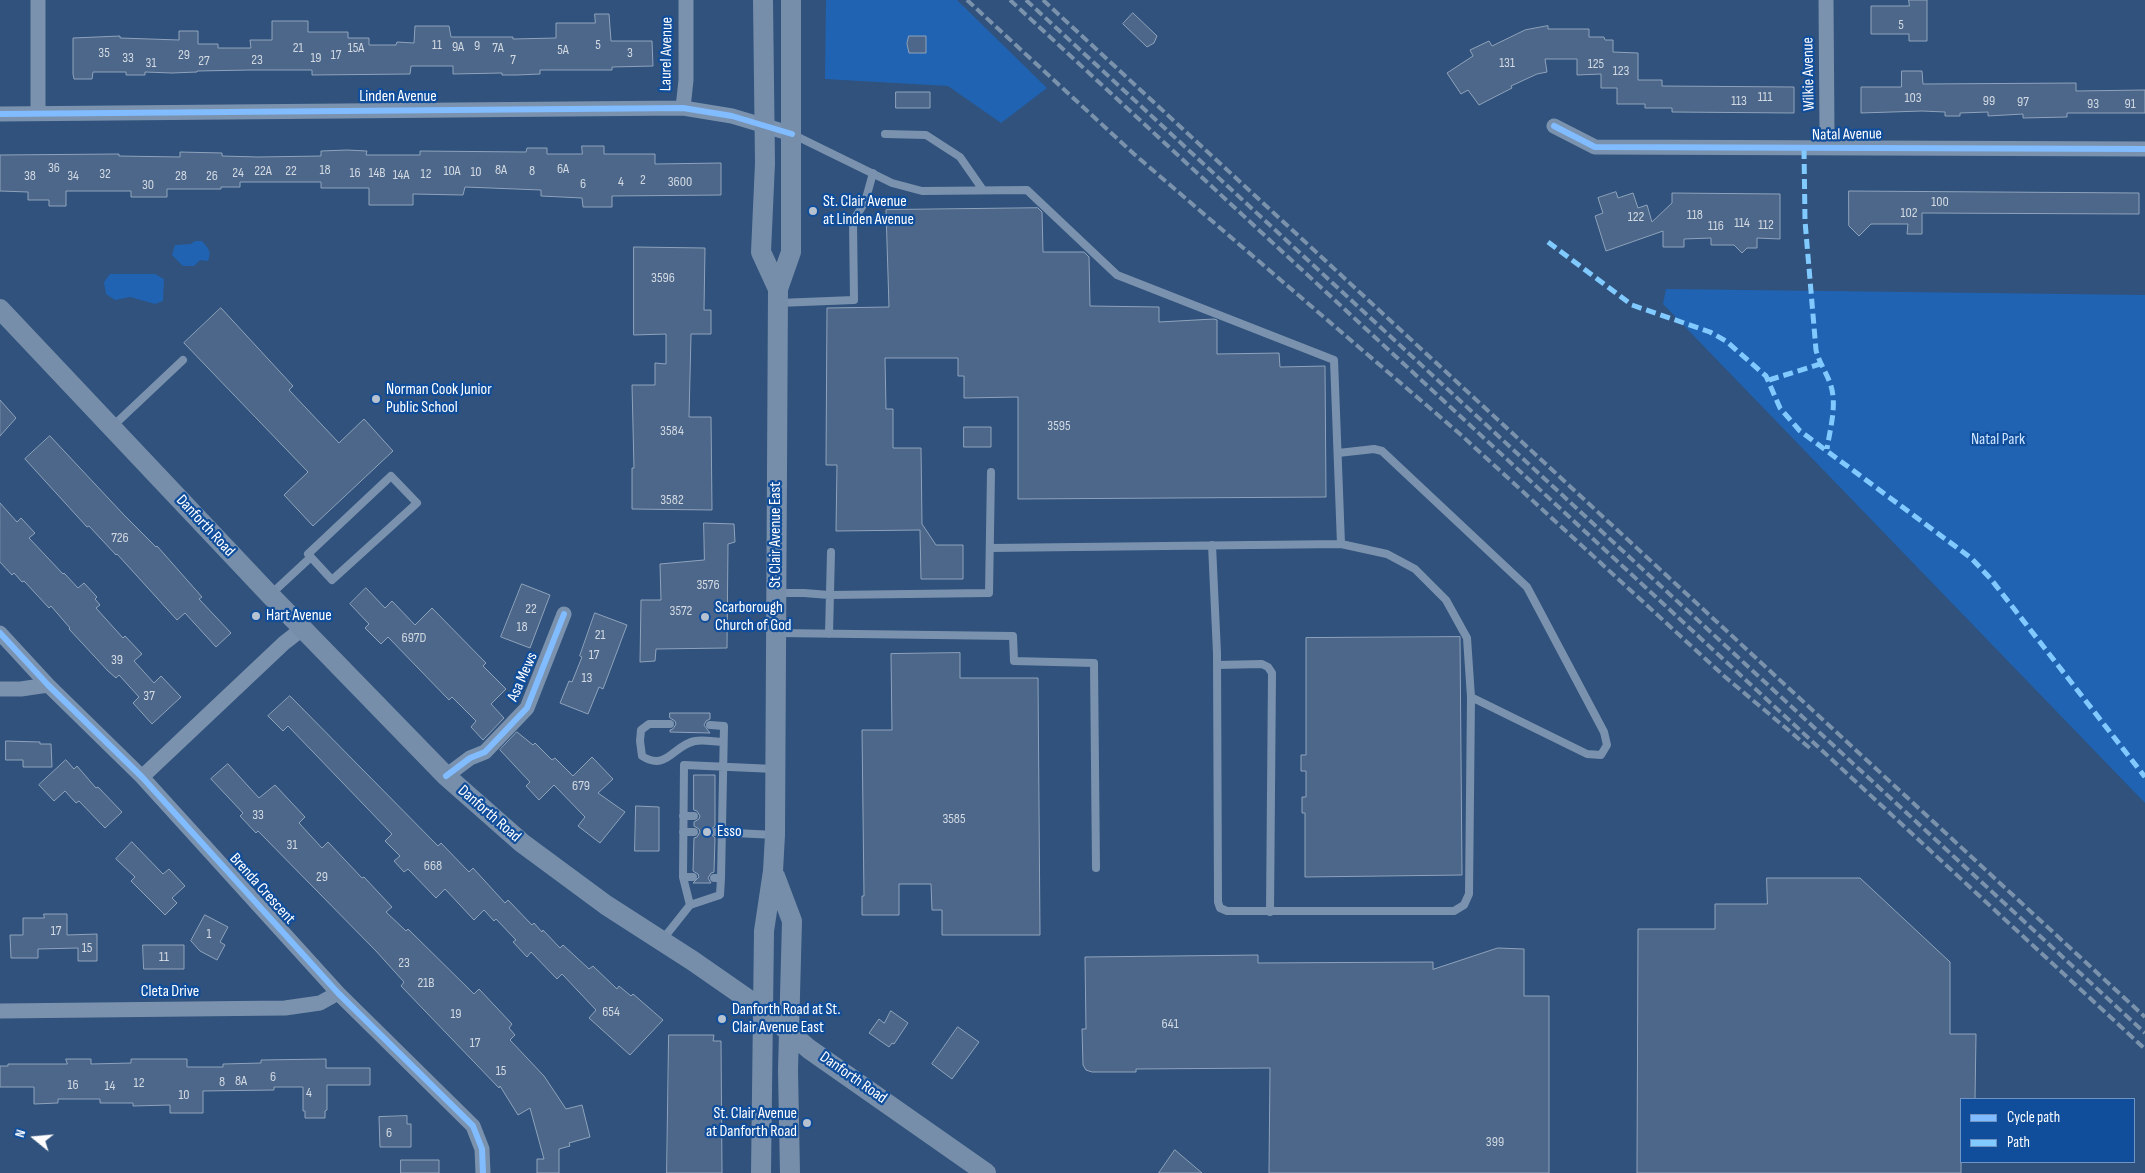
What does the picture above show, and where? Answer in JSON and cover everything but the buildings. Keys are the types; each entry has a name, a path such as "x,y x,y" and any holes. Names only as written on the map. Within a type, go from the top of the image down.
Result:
{"main road":[{"name":"St Clair Avenue East","path":"762,0 765,163 762,252 778,296"},
{"name":"St Clair Avenue East","path":"761,1173 764,931 773,872 775,834 778,296 791,252 791,0"},
{"name":"Danforth Road","path":"0,309 302,629 446,776 522,842 606,906 762,1010 810,1048 986,1173"},
{"name":"St Clair Avenue East","path":"773,872 792,921 789,1031 790,1173"}],"street":[{"path":"38,0 38,113"},
{"name":"Laurel Avenue","path":"683,108 686,80 686,0"},
{"name":"Wilkie Avenue","path":"1826,0 1827,131 1830,147"},
{"name":"Linden Avenue","path":"0,114 683,108 732,116 792,134"},
{"name":"Natal Avenue","path":"1554,126 1595,147 2145,149"},
{"name":"Asa Mews","path":"446,776 470,758 485,752 527,708 564,614"},
{"path":"142,777 284,643 302,629"},
{"name":"Brenda Crescent","path":"0,633 48,685 142,777 338,993 473,1126 482,1149 483,1173"},
{"path":"0,689 21,689 48,685"},
{"name":"Cleta Drive","path":"0,1011 285,1008 320,1003 338,993"}],"lane":[{"path":"792,134 892,183 922,191 1028,190 1117,275 1334,360 1342,544"},
{"path":"885,134 926,134 960,157 983,190"},
{"path":"778,296 854,300 853,221 865,202 873,173"},
{"path":"112,427 183,360"},
{"path":"1338,453 1374,449 1382,451 1527,587 1604,732 1607,745 1601,755 1587,754 1471,697"},
{"path":"776,593 829,595 989,593 990,472"},
{"path":"391,476 417,503 332,580 311,557 308,554 391,476"},
{"path":"990,548 1212,545 1342,544 1387,554 1415,569 1446,600 1467,638 1471,697 1469,894 1464,905 1454,911 1270,912 1227,911 1220,908 1218,902 1217,665 1212,545"},
{"path":"829,634 831,552"},
{"path":"270,595 311,557"},
{"path":"775,632 1013,636 1014,661 1094,663 1096,868"},
{"path":"1217,665 1262,664 1272,672 1270,912"},
{"path":"670,724 649,724 641,730 642,756 650,761 659,762 694,741 723,742"},
{"path":"661,941 690,905 720,895 718,878 719,779 723,766 724,726 710,725"},
{"path":"690,905 683,877 684,766 775,769"},
{"path":"684,778 694,778"},
{"path":"684,798 694,798"},
{"path":"683,816 694,816"},
{"path":"683,832 694,832"},
{"path":"718,832 775,834"},
{"path":"683,858 693,859"},
{"path":"683,877 693,877"}],"green space":[{"path":"826,0 957,0 1047,88 1001,123 948,86 825,79"},
{"path":"195,241 202,241 208,248 210,255 208,261 200,260 194,266 183,266 172,255 175,245 191,244"},
{"path":"110,274 155,274 164,279 163,301 155,304 130,297 115,300 106,294 104,282"},
{"name":"Natal Park","path":"1666,289 2145,295 2145,803 1663,304"}],"railway":[{"path":"967,0 1134,154 1460,434 1724,676 1812,750"},
{"path":"1010,0 2145,1049"},
{"path":"1026,0 2145,1033"},
{"path":"1043,0 2145,1017"}],"marked path":[{"path":"1804,149 1805,221 1816,350 1833,394 1832,418 1827,449"},
{"path":"1548,242 1632,305 1710,332 1726,341 1766,376 1780,408 1800,431 1971,558 1990,578 2145,777"},
{"path":"1769,380 1820,364"}],"cycle path":[{"path":"0,114 683,108 732,116 792,134"},
{"path":"1554,126 1595,147 2145,149"},
{"path":"446,776 470,758 485,752 527,708 564,614"},
{"path":"0,633 48,685 142,777 338,993 473,1126 482,1149 483,1173"}],"place":[{"name":"St. Clair Avenue at Linden Avenue","path":"813,211"},
{"name":"Norman Cook Junior Public School","path":"376,399"},
{"name":"Hart Avenue","path":"256,616"},
{"name":"Scarborough Church of God","path":"705,617"},
{"name":"Esso","path":"707,832"},
{"name":"Danforth Road at St. Clair Avenue East","path":"722,1019"},
{"name":"St. Clair Avenue at Danforth Road","path":"807,1123"}]}
